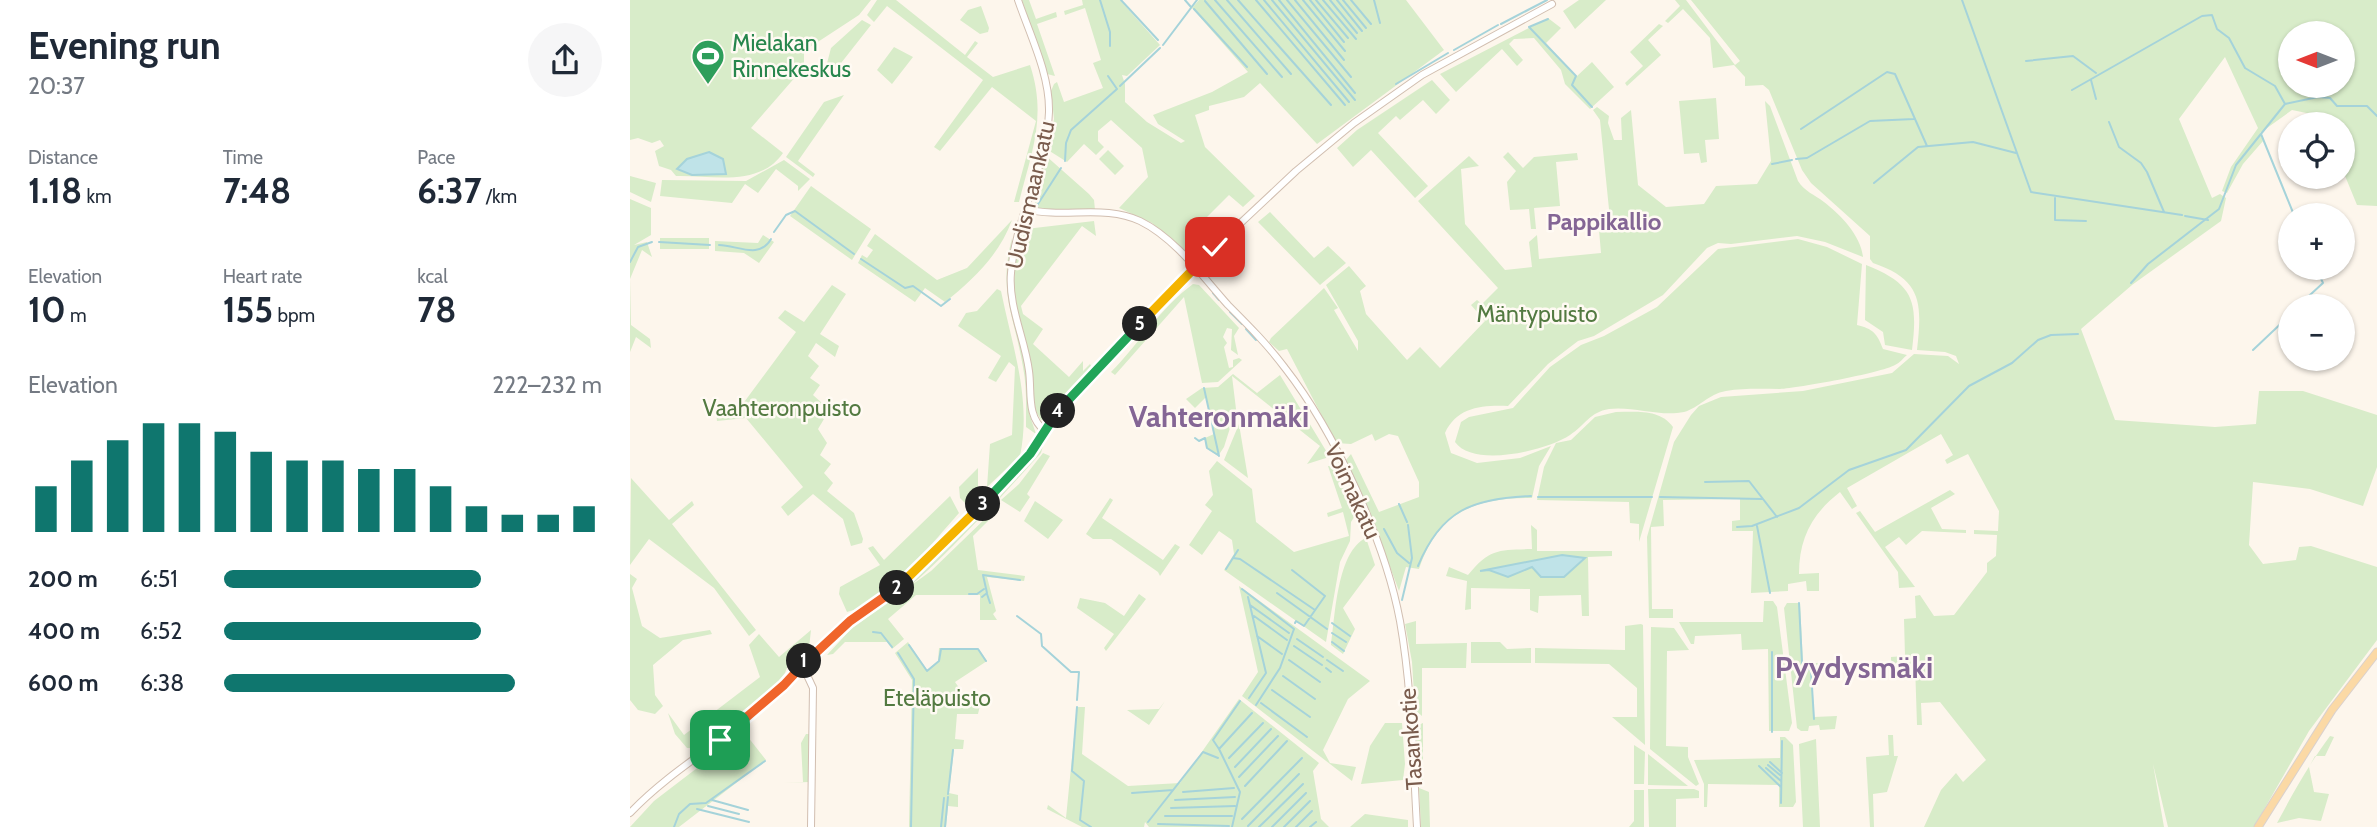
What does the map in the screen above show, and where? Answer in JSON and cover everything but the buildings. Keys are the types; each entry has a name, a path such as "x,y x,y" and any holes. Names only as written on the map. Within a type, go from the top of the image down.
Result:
{"main road":[{"path":"2259,827 2332,710 2377,652"}],"street":[{"name":"Uudismaankatu","path":"1018,0 1045,81 1049,104 1042,152 1012,262 1010,284 1028,364 1033,414 1045,431"},
{"path":"630,813 671,775 752,715 796,672 797,662 806,662 850,621 908,579 1027,458 1062,405 1194,268 1265,199 1354,122 1452,56 1552,4"},
{"name":"Voimakatu","path":"1026,209 1054,215 1100,212 1128,216 1152,228 1194,268 1285,367 1323,426 1366,514 1385,564 1405,652"},
{"name":"Tasankotie","path":"1405,652 1417,827"},
{"path":"806,662 809,667 806,673"},
{"path":"796,672 806,673 813,683 814,693 811,827"}],"green space":[{"name":"Mielakan Rinnekeskus","path":"630,0 871,0 859,15 804,51 804,67 751,128 783,153 773,164 761,171 719,178 676,176 671,170 659,166 655,151 664,146 660,140 652,143 638,138 630,140"},
{"path":"877,0 896,0 965,55 975,41 978,43 967,57 993,77 1030,65 1037,101 1036,134 1019,202 1014,202 1036,121 992,87 940,151 934,147 983,80 887,6 874,22 867,15"},
{"path":"1022,0 1029,0 1036,19 1056,12 1057,17 1037,24 1055,76 1047,74"},
{"path":"1082,0 1120,0 1160,45 1127,76 1122,75 1125,102 1147,122 1181,143 1185,141 1158,124 1153,115 1212,92 1248,72 1192,8 1199,0 1406,0 1444,50 1317,144 1260,83 1244,97 1209,106 1209,110 1195,115 1205,147 1255,196 1243,207 1229,195 1192,232 1206,245 1195,257 1190,257 1152,223 1119,208 1148,177 1142,148 1111,120 1098,131 1098,141 1104,147 1096,155 1084,144 1067,162 1048,150 1054,119 1051,91 1054,84 1057,82 1064,102 1103,88 1093,63 1101,60 1085,8 1065,15 1064,11 1083,5"},
{"path":"1579,0 1606,0 1575,29 1563,11"},
{"path":"1675,0 1686,0 1735,65 1740,61 1691,0 2377,0 2377,206 2357,205 2350,189 2355,189 2355,112 2278,112 2278,120 2260,133 2263,141 2243,164 2227,193 2222,191 2231,167 2258,128 2225,57 2179,119 2212,198 2220,194 2226,198 2221,221 2132,285 2081,329 2115,420 2215,427 2256,424 2259,391 2303,391 2377,415 2377,467 2363,506 2310,489 2253,482 2249,545 2263,564 2296,560 2299,547 2311,546 2377,567 2377,640 2309,731 2254,827 2168,827 2153,764 2164,827 1924,827 1941,790 1956,773 1963,782 1986,760 1940,702 1921,703 1922,725 1917,725 1915,664 1891,665 1891,657 1905,656 1904,619 1916,618 1915,596 1920,595 1934,616 1954,615 1987,572 1987,563 1996,556 1997,535 1974,534 1974,530 1998,531 1999,511 1968,454 1947,464 1945,460 1953,455 1941,434 1847,488 1857,506 1852,509 1840,492 1815,518 1801,549 1799,574 1819,573 1819,591 1807,591 1806,581 1788,584 1788,591 1751,593 1753,531 1732,531 1732,521 1740,520 1740,499 1663,500 1664,526 1651,527 1652,609 1673,609 1673,618 1649,618 1647,537 1674,442 1699,406 1721,397 1803,391 1892,373 1914,354 1948,356 1959,364 1956,356 1945,352 1917,350 1919,319 1916,296 1902,277 1873,263 1870,259 1870,236 1811,183 1802,170 1769,90 1763,85 1745,86 1745,77 1734,65 1713,68 1710,38 1683,9 1668,23 1665,21 1680,6"},
{"path":"981,6 989,28 988,32 980,34 960,20 968,10"},
{"path":"1548,18 1561,28 1546,43 1576,77 1592,62 1614,87 1590,109 1565,84 1561,70 1534,38 1514,39 1509,44 1523,60 1517,66 1502,49 1456,92 1440,74"},
{"path":"862,20 871,25 834,72 825,71 831,48"},
{"path":"1659,24 1663,26 1648,40 1661,55 1627,86 1625,83 1643,66 1630,52"},
{"path":"894,47 913,57 892,84 877,70"},
{"path":"1432,80 1450,100 1436,114 1423,100 1400,120 1396,116 1378,133 1428,186 1415,198 1371,150 1353,167 1337,148 1357,130"},
{"path":"844,95 798,161 815,174 813,177 786,157 824,102"},
{"path":"1716,98 1719,139 1705,140 1707,162 1701,163 1699,153 1684,154 1679,101"},
{"name":"Mäntypuisto","path":"1765,101 1770,106 1798,181 1843,220 1858,241 1863,257 1825,242 1797,236 1731,244 1718,243 1707,248 1663,295 1594,336 1578,341 1548,364 1508,406 1471,409 1456,418 1445,433 1451,453 1477,463 1520,458 1551,446 1539,466 1532,498 1476,505 1449,521 1427,549 1419,569 1406,567 1399,591 1371,516 1345,461 1351,454 1379,512 1419,497 1419,482 1398,436 1389,434 1375,441 1372,434 1351,444 1336,443 1287,349 1279,351 1269,342 1271,338 1324,288 1338,308 1334,310 1358,351 1358,341 1326,285 1349,266 1366,286 1360,291 1366,314 1407,360 1420,347 1440,368 1485,321 1471,305 1477,300 1482,304 1498,288 1418,201 1469,156 1479,166 1461,169 1465,224 1505,270 1532,267 1529,242 1537,235 1539,259 1601,253 1599,230 1611,229 1600,120 1593,110 1597,107 1609,116 1608,123 1614,140 1622,140 1621,118 1631,110 1638,185 1666,207 1704,204 1716,186 1757,184 1771,161"},
{"path":"1108,150 1124,166 1115,175 1099,159"},
{"path":"1508,152 1523,168 1534,157 1577,153 1578,160 1556,162 1560,206 1534,208 1536,229 1531,229 1529,209 1510,210 1507,182 1516,171 1503,157"},
{"path":"1045,155 1089,194 1094,200 1095,210 1068,213 1034,208"},
{"path":"784,160 810,179 798,191 798,186 776,169 758,193 745,184 732,203 660,196 662,180 746,181"},
{"path":"630,176 656,183 651,202 630,192"},
{"path":"811,186 871,229 852,260 790,216"},
{"path":"630,199 651,208 651,235 634,245 647,242 652,257 642,250 630,279"},
{"path":"1270,212 1314,258 1328,246 1346,263 1320,285 1258,222"},
{"path":"1012,220 993,255 966,285 945,302 925,288 915,302 858,263 862,255 867,258 873,250 867,246 875,234 937,280 967,268"},
{"path":"1094,221 1096,236 1082,226 1021,306 1023,314 1043,329 1033,344 1069,377 1083,361 1083,371 1090,364 1091,366 1049,417 1041,420 1035,410 1030,360 1013,293 1016,256 1026,229"},
{"path":"763,235 774,242 759,263 744,253 715,251 715,241 758,243"},
{"path":"660,238 709,238 709,249 660,249"},
{"path":"1012,238 1009,295 1027,369 1029,413 1036,434 1026,427 1024,374 1007,289 1008,257"},
{"path":"1798,239 1827,247 1862,264 1857,325 1874,332 1883,349 1907,355 1898,363 1874,372 1804,386 1726,391 1684,412 1609,409 1592,416 1559,441 1528,451 1477,454 1464,450 1455,442 1461,422 1469,417 1513,408 1550,367 1581,345 1604,336 1657,307 1718,249"},
{"path":"1866,265 1894,279 1909,296 1914,319 1912,350 1885,345 1883,332 1865,320"},
{"path":"630,279 631,325 650,339 651,348 636,337 630,352"},
{"path":"1193,284 1199,285 1239,328 1234,336 1238,355 1231,350 1232,329 1227,328 1223,337 1227,343 1224,347 1229,368 1233,367 1233,360 1242,360 1218,382 1202,383 1184,297 1115,375 1111,372 1170,304"},
{"name":"Vaahteronpuisto","path":"832,285 846,294 820,334 839,346 835,357 816,343 808,356 819,366 810,378 820,385 813,395 822,403 815,412 824,419 818,429 827,443 820,455 831,464 824,473 833,483 827,491 854,513 863,539 862,543 851,546 843,519 813,494 788,516 781,507 803,487 746,418 717,421 716,411 739,409 796,332 778,318 785,310 804,322"},
{"path":"997,289 1001,291 1019,373 1024,414 1023,435 1020,456 987,487 990,444 1012,435 1015,367 1009,362 996,382 988,378 1001,356 958,326 966,313 977,311"},
{"path":"1233,374 1257,393 1280,375 1328,454 1326,458 1307,464 1320,446 1232,376 1236,409 1224,447 1218,456 1206,448 1205,438 1214,434 1206,397 1195,408 1186,399 1202,388 1218,387"},
{"path":"1616,412 1655,414 1673,427 1639,542 1639,524 1630,523 1629,502 1537,500 1544,467 1556,443 1571,440 1595,417"},
{"path":"1239,424 1248,478 1224,460"},
{"path":"1044,442 1041,453 1000,498 1001,490"},
{"path":"1043,453 1050,456 1027,494 1030,497 1020,512 1001,500 1019,484"},
{"path":"1217,461 1252,489 1256,522 1294,552 1349,536 1343,512 1328,517 1327,513 1342,508 1328,466 1333,466 1356,514 1351,522 1350,541 1340,562 1326,642 1224,570 1234,554 1232,540 1219,531 1202,555 1189,545 1212,511 1205,505 1213,495 1209,471"},
{"path":"978,468 978,491 966,504 960,498 959,487"},
{"path":"631,478 669,520 692,501 694,505 672,524 756,630 749,636 714,588 649,539 630,565"},
{"path":"1950,490 1955,494 1931,508 1942,529 1966,530 1966,533 1922,531 1906,545 1899,537 1885,547 1915,587 1899,588 1898,572 1856,513 1860,511 1875,532"},
{"path":"950,496 959,513 936,539 892,585 861,607 847,612 839,594 840,587 880,565 868,548 873,546 884,560"},
{"path":"1110,498 1113,500 1102,518 1163,560 1175,544 1180,547 1160,576 1111,539 1093,539 1086,534"},
{"path":"1035,501 1063,520 1048,539 1024,521"},
{"path":"984,508 988,510 913,584 863,616 884,601"},
{"path":"991,513 994,515 973,536 978,570 1025,576 1024,581 987,577 996,611 993,614 997,620 980,620 980,595 916,595 888,619 904,639 892,649 887,642 845,642 833,654 827,655 851,629 931,571"},
{"path":"1531,525 1537,530 1537,551 1612,551 1612,556 1588,557 1589,616 1582,616 1581,595 1539,596 1538,613 1530,610 1530,589 1471,588 1471,609 1465,610 1467,581 1446,576 1449,567 1468,575 1489,555 1496,552 1532,549"},
{"path":"1366,538 1375,565 1343,608 1355,629 1343,654 1331,645 1339,586 1349,556 1356,545"},
{"path":"630,574 637,579 632,588 642,626 660,638 710,630 712,634 683,640 653,665 655,695 663,706 655,714 638,710 630,700"},
{"path":"1239,586 1370,681 1348,699 1323,750 1330,763 1356,767 1352,781 1242,696 1258,672"},
{"path":"1139,594 1146,599 1106,651 1104,648 1114,634 1077,608 1080,598 1105,603 1124,616"},
{"path":"1764,601 1773,601 1777,607 1792,723 1789,731 1769,731 1768,649 1742,650 1741,634 1695,636 1694,644 1691,644 1679,622 1763,622"},
{"path":"1787,603 1800,603 1803,663 1825,663 1825,670 1812,671 1814,717 1837,716 1835,729 1820,730 1819,725 1809,726 1808,731 1797,728 1784,608"},
{"path":"1416,621 1416,644 1467,643 1466,668 1422,668 1422,716 1415,710 1412,662 1405,624"},
{"path":"1641,624 1645,745 1612,717 1637,717 1637,688 1609,664 1535,663 1535,648 1625,650 1625,626"},
{"path":"1651,627 1674,628 1689,650 1667,651 1666,746 1688,747 1688,757 1699,784 1696,786 1650,749"},
{"path":"811,630 809,648 791,657 785,673 773,688 694,748 687,748 675,734 668,713 684,735 760,677 749,645 759,634 779,657"},
{"name":"Eteläpuisto","path":"908,642 927,670 938,661 939,648 978,648 987,661 955,682 967,699 976,694 981,701 978,714 957,714 955,739 964,740 963,749 954,749 949,793 958,795 958,807 948,806 946,827 909,827 912,680 895,653"},
{"path":"1471,642 1500,642 1507,649 1531,648 1531,663 1471,663"},
{"path":"1239,699 1319,763 1313,771 1321,819 1329,827 1149,827 1145,822 1144,827 1082,827 1047,809 1048,805 1066,818 1077,707 1085,707 1082,754 1128,786 1180,783"},
{"path":"1165,701 1149,725 1127,710 1159,709"},
{"path":"1385,723 1402,723 1405,764 1403,780 1361,784 1370,746"},
{"path":"1423,723 1423,783 1419,782 1416,726"},
{"path":"744,732 766,760 679,827 630,827 654,801 718,752 729,767 747,762 736,738"},
{"path":"806,734 810,734 809,782 783,783 803,782 801,743"},
{"path":"1888,735 1893,735 1894,756 1898,756 1887,792 1873,794 1874,827 1870,827 1866,757 1889,755"},
{"path":"2330,736 2334,737 2325,756 2316,756"},
{"path":"1780,737 1785,737 1793,745 1796,802 1793,807 1779,807 1779,785 1708,784 1707,807 1704,807 1704,784 1694,760 1780,758"},
{"path":"1816,739 1820,827 1803,827 1799,744"},
{"path":"1634,745 1645,752 1644,784 1634,784"},
{"path":"1648,754 1688,786 1648,785"},
{"path":"2310,765 2314,792 2329,794 2321,821 2299,818 2277,823 2295,790"},
{"path":"1419,788 1429,792 1430,827 1421,827"},
{"path":"1648,789 1694,789 1699,791 1699,798 1676,799 1676,827 1649,827"},
{"path":"1634,790 1644,790 1644,827 1629,827 1634,821"},
{"path":"1365,814 1408,820 1408,827 1350,827"}],"water":[{"path":"709,152 723,159 726,174 692,175 677,169 687,159"},
{"path":"1562,555 1585,558 1564,577 1541,577 1532,567 1508,577 1489,570 1480,571"}],"waterway":[{"path":"1100,0 1110,32 1110,46"},
{"path":"1121,0 1158,40"},
{"path":"1185,0 1191,7"},
{"path":"1163,45 1197,0"},
{"path":"1215,0 1282,77"},
{"path":"1227,0 1291,74"},
{"path":"1238,0 1331,105"},
{"path":"1256,0 1345,105"},
{"path":"1264,0 1349,102"},
{"path":"1272,0 1355,100"},
{"path":"1279,0 1355,93"},
{"path":"1287,0 1351,77"},
{"path":"1295,0 1344,60"},
{"path":"1303,0 1345,51"},
{"path":"1310,0 1344,42"},
{"path":"1316,0 1348,38"},
{"path":"1323,0 1356,39"},
{"path":"1330,0 1357,33"},
{"path":"1337,0 1362,31"},
{"path":"1343,0 1366,28"},
{"path":"1351,0 1371,24"},
{"path":"1374,0 1380,23"},
{"path":"1501,24 1547,0"},
{"path":"1962,0 2031,192 2182,215"},
{"path":"1205,1 1267,74"},
{"path":"1194,9 1247,67"},
{"path":"2072,90 2202,16 2212,15 2217,29 2229,38 2245,68 2275,86 2285,104"},
{"path":"1548,19 1529,27 1576,76 1572,85 1592,107"},
{"path":"1454,50 1498,25"},
{"path":"1120,86 1160,48"},
{"path":"1396,84 1448,53"},
{"path":"2026,61 2073,56 2096,73"},
{"path":"1801,129 1887,72 1895,74 1927,146"},
{"path":"1065,161 1066,143 1071,130 1117,89 1108,76"},
{"path":"2091,80 2096,99"},
{"path":"2131,283 2148,264 2219,209 2236,165 2285,104 2318,97 2330,98 2337,106 2367,106 2377,116"},
{"path":"1796,159 1807,158 1870,121 1914,119"},
{"path":"2109,122 2119,147 2141,163 2147,172 2164,212"},
{"path":"2261,134 2289,203"},
{"path":"1874,183 1918,147 1973,142 2016,153"},
{"path":"1772,164 1792,160"},
{"path":"1036,207 1061,168"},
{"path":"2055,198 2055,220 2086,221"},
{"path":"774,232 786,215 795,211 854,254"},
{"path":"2185,216 2208,220"},
{"path":"719,245 754,250 760,249 771,239"},
{"path":"630,262 638,247 652,242"},
{"path":"659,242 710,245"},
{"path":"861,259 905,288 913,286 941,306 950,299"},
{"path":"2311,294 2323,283 2322,280"},
{"path":"1213,293 1219,300"},
{"path":"1230,312 1242,324"},
{"path":"2253,350 2278,326"},
{"path":"1246,329 1256,340"},
{"path":"1737,527 1752,526 1799,508 1849,470 1906,450 1969,386 2012,363 2038,340 2051,335 2078,334"},
{"path":"1204,388 1219,456"},
{"path":"1195,438 1199,441 1205,438 1207,448 1218,455"},
{"path":"1705,482 1749,481 1777,517"},
{"path":"1418,566 1437,532 1461,511 1492,500 1531,496"},
{"path":"1538,497 1652,497"},
{"path":"1660,497 1762,499"},
{"path":"1399,504 1407,522"},
{"path":"1402,600 1412,558 1408,525"},
{"path":"1757,526 1770,593"},
{"path":"1384,529 1397,553 1409,563"},
{"path":"1226,569 1238,550"},
{"path":"1233,558 1240,559 1315,610"},
{"path":"1292,570 1325,596 1304,626 1296,621 1295,623"},
{"path":"982,597 987,593 983,575 1020,580"},
{"path":"969,594 977,594 984,589"},
{"path":"1242,589 1294,629 1280,668 1256,705"},
{"path":"1277,593 1327,629"},
{"path":"987,594 990,603"},
{"path":"1248,597 1266,673 1249,698"},
{"path":"1799,603 1802,663 1811,671 1814,719"},
{"path":"1250,605 1289,633"},
{"path":"1017,616 1041,634 1042,646 1071,672 1079,672 1077,700"},
{"path":"1254,616 1287,640"},
{"path":"1332,623 1350,636"},
{"path":"873,632 881,633 892,647"},
{"path":"1332,633 1346,642"},
{"path":"1257,636 1282,654"},
{"path":"1297,639 1323,657"},
{"path":"1332,642 1344,651"},
{"path":"909,645 927,671 939,661 941,649 978,649 986,661"},
{"path":"1294,646 1322,665"},
{"path":"1772,652 1772,732"},
{"path":"898,653 914,679 911,827"},
{"path":"1289,660 1320,682"},
{"path":"1327,660 1343,671"},
{"path":"1326,668 1331,672"},
{"path":"1283,676 1315,699"},
{"path":"1272,690 1310,717"},
{"path":"1219,749 1213,740 1240,701"},
{"path":"1261,703 1307,737"},
{"path":"1077,707 1072,771 1084,781 1080,820 1091,827"},
{"path":"1232,827 1240,792 1219,749 1252,713"},
{"path":"1229,758 1263,723"},
{"path":"1235,767 1271,729"},
{"path":"1239,777 1278,736"},
{"path":"1245,786 1287,741"},
{"path":"1781,803 1782,741"},
{"path":"948,794 953,750"},
{"path":"1148,822 1203,752 1218,758"},
{"path":"1242,819 1302,758"},
{"path":"674,827 679,814 690,804 706,803 765,761"},
{"path":"1770,762 1782,773"},
{"path":"1768,765 1780,775"},
{"path":"1759,766 1781,787"},
{"path":"1766,768 1781,781"},
{"path":"1248,826 1299,774"},
{"path":"1259,827 1303,784"},
{"path":"1183,792 1234,788"},
{"path":"1132,793 1173,790"},
{"path":"1272,827 1306,793"},
{"path":"945,827 948,797"},
{"path":"1175,800 1235,797"},
{"path":"941,827 944,798"},
{"path":"712,800 748,810"},
{"path":"1284,827 1310,801"},
{"path":"708,806 739,814"},
{"path":"1171,808 1235,806"},
{"path":"697,809 749,822"},
{"path":"1296,827 1312,811"},
{"path":"1165,816 1232,816"},
{"path":"1310,827 1316,822"},
{"path":"1158,824 1229,826"}],"place":[{"name":"Mielakan Rinnekeskus","path":"708,86"}],"district":[{"name":"Pappikallio","path":"1604,221"},
{"name":"Vahteronmäki","path":"1219,416"},
{"name":"Pyydysmäki","path":"1854,667"}],"route":[{"path":"720,740 784,685 796,672 794,667 797,662 806,662 850,621 890,595 989,499 1030,454 1073,392 1215,247"}]}
